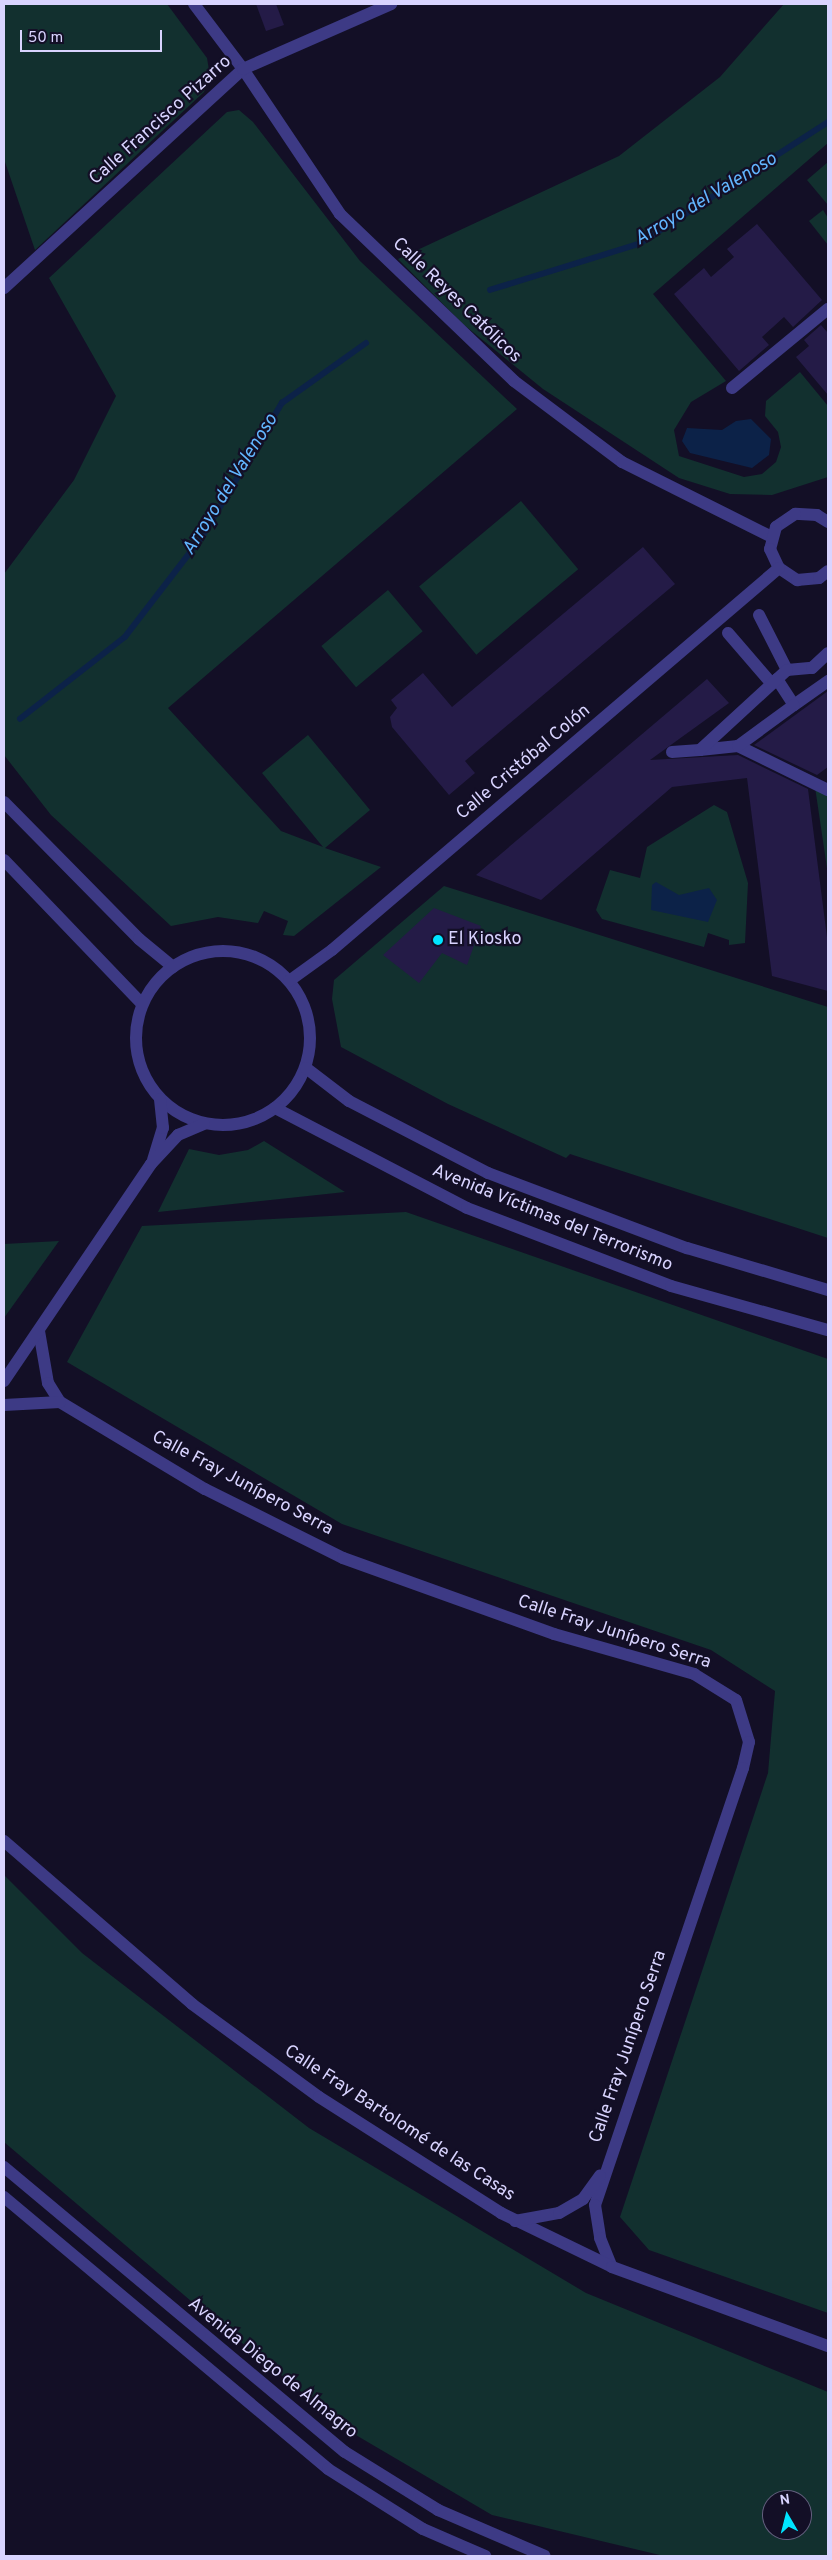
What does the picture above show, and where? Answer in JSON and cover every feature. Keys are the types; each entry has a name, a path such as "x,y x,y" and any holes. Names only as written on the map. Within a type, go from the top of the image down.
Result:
{"street":[{"name":"Calle Reyes Católicos","path":"194,4 243,69 340,214 514,381 622,462 772,538"},
{"name":"Calle Francisco Pizarro","path":"4,288 243,69 392,4"},
{"path":"732,388 828,309"},
{"path":"828,521 817,515 795,514 784,519 772,538 770,548 779,568 808,580 828,571"},
{"name":"Calle Cristóbal Colón","path":"289,981 332,950 779,568"},
{"path":"759,615 787,670"},
{"path":"728,633 794,705"},
{"path":"700,750 787,670 812,668 828,653"},
{"path":"672,752 738,746 828,681"},
{"path":"738,746 828,790"},
{"path":"4,802 139,939 173,967"},
{"path":"4,860 142,1004"},
{"path":"4,1381 151,1164 178,1134 204,1124 245,1122 275,1108 293,1090 306,1068 309,1022 289,981 263,961 221,950 196,955 173,967 142,1004 136,1028 137,1054 145,1078 160,1099 181,1115 204,1124"},
{"name":"Avenida Víctimas del Terrorismo","path":"306,1068 349,1100 488,1174 687,1248 828,1290"},
{"path":"151,1164 163,1128 160,1099"},
{"name":"Avenida Víctimas del Terrorismo","path":"275,1108 468,1208 672,1286 828,1330"},
{"name":"Calle Fray Junípero Serra","path":"39,1331 48,1383 60,1402 205,1489 344,1558 554,1634 694,1674 736,1700 749,1742 743,1768 605,2170 595,2205 600,2238 612,2267"},
{"path":"4,1405 60,1402"},
{"name":"Calle Fray Bartolomé de las Casas","path":"4,1841 192,2004 319,2096 515,2221 612,2267 828,2346"},
{"name":"Avenida Diego de Almagro","path":"4,2167 345,2452 438,2510 544,2556"},
{"name":"Calle Fray Junípero Serra","path":"515,2221 559,2213 583,2199 605,2170"},
{"path":"4,2197 328,2469 424,2529 485,2556"}],"green space":[{"path":"4,4 167,4 207,58 210,76 204,92 35,250 4,159"},
{"path":"784,4 828,4 828,143 653,294 726,381 691,402 674,430 679,456 744,477 762,474 776,462 781,447 778,432 765,416 766,401 800,372 828,406 828,477 772,495 730,494 679,478 543,389 463,324 398,259 619,156 720,77"},
{"path":"239,110 253,122 360,261 517,409 168,708 281,831 323,847 262,773 308,735 370,810 325,848 381,867 294,936 283,935 288,921 264,911 258,923 218,917 171,926 51,815 4,755 4,574 74,480 116,396 49,278 227,112"},
{"path":"828,162 828,205 807,180"},
{"path":"823,210 828,218 828,245 809,221"},
{"path":"521,501 578,569 476,655 419,586"},
{"path":"388,590 423,631 356,687 321,646"},
{"path":"815,787 828,795 828,875"},
{"path":"714,805 727,812 748,883 745,943 729,945 729,940 708,933 704,947 602,919 596,910 610,870 640,878 647,847"},
{"path":"444,886 828,1007 828,1238 570,1154 566,1158 448,1104 341,1047 332,999 334,980"},
{"path":"264,1141 345,1192 158,1212 189,1149 219,1155 248,1150"},
{"path":"406,1212 828,1359 828,2313 649,2250 620,2217 768,1773 775,1691 711,1650 342,1524 67,1362 142,1226"},
{"path":"59,1241 4,1318 4,1244"},
{"path":"4,1875 82,1953 309,2128 586,2293 828,2392 828,2556 664,2556 492,2515 349,2431 191,2301 4,2142"}],"water":[{"path":"751,419 771,439 769,455 752,468 690,453 682,441 687,428 722,430 736,421"},
{"path":"656,882 679,895 709,888 717,900 708,922 651,910 652,885"}],"building":[{"path":"256,4 276,4 284,25 266,31"},
{"path":"757,224 822,300 793,327 784,317 762,337 769,345 739,371 674,294 704,268 711,277 734,257 727,249"},
{"path":"821,325 828,333 828,395 796,357 809,346 804,340"},
{"path":"643,547 675,584 465,761 475,773 449,795 392,727 390,717 397,708 391,700 423,673 452,707"},
{"path":"707,679 729,703 650,760 738,755 808,789 828,945 828,991 772,976 747,778 672,787 541,900 476,875"},
{"path":"828,691 828,767 817,775 754,745"},
{"name":"El Kiosko","path":"434,908 481,926 467,965 442,953 419,983 383,955"}],"waterway":[{"name":"Arroyo del Valenoso","path":"490,290 639,244 828,122"},
{"name":"Arroyo del Valenoso","path":"20,719 125,637 202,537 282,403 366,343"}],"place":[{"name":"El Kiosko","path":"438,940"}]}
